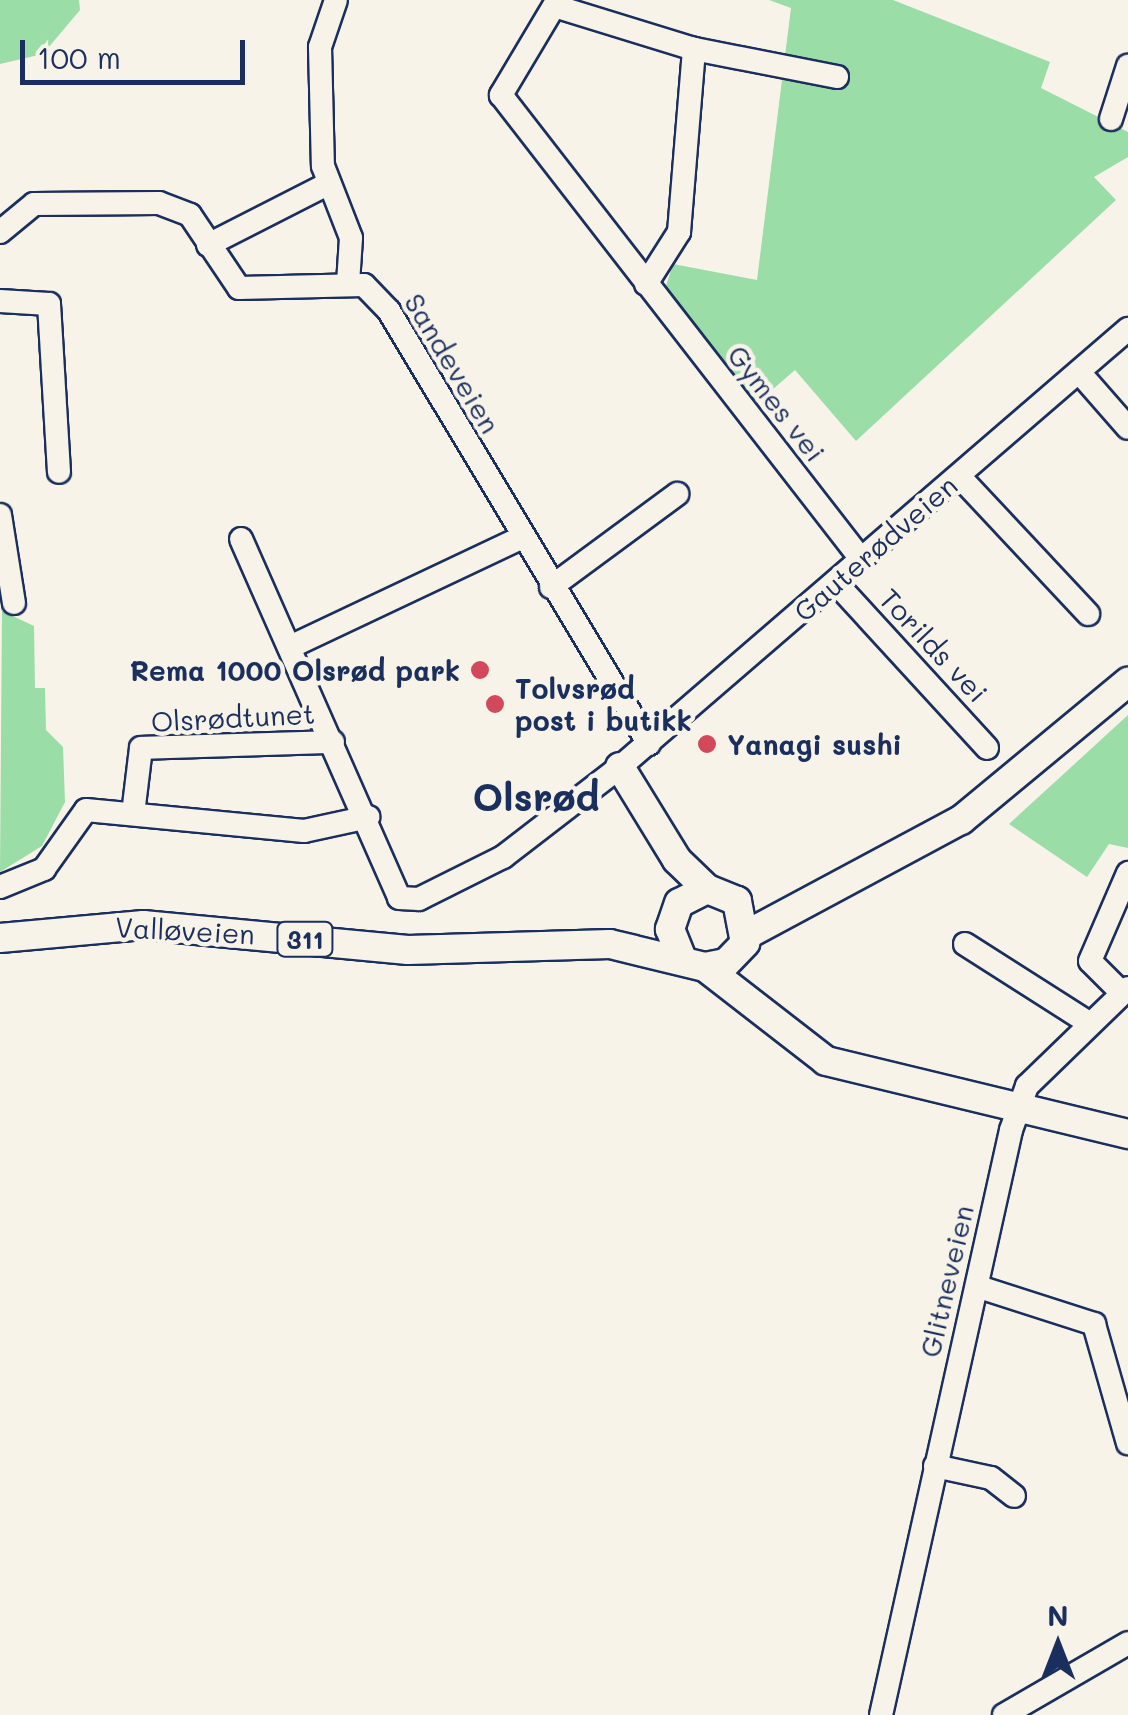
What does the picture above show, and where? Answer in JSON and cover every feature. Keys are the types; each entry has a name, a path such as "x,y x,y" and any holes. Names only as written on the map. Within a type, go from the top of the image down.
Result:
{"main road":[{"path":"693,962 744,942 985,803 1128,682"},
{"path":"620,767 677,860 707,889 737,901 834,888"},
{"path":"620,767 693,962 787,1037"},
{"name":"311","path":"675,909 707,889"},
{"path":"737,901 744,942 787,1037"},
{"name":"Valløveien","path":"610,944 675,909"},
{"name":"Valløveien","path":"0,938 144,925 408,950 610,944 693,962"},
{"path":"575,947 659,966 852,1071 1128,1134"}],"street":[{"path":"4,217 76,200 159,203 190,215 240,288 348,283 351,238 326,185 320,47 336,0"},
{"name":"Gymes vei","path":"837,77 694,49 549,3 509,76 505,108 861,559"},
{"path":"646,284 679,232 694,49"},
{"path":"1111,119 1128,66"},
{"path":"208,245 326,185"},
{"name":"Sandeveien","path":"348,283 364,285 388,311 649,744"},
{"path":"0,301 49,304 59,472"},
{"name":"Gauterødveien","path":"241,539 368,817 400,898 419,899 503,858 649,744 1128,329"},
{"path":"1078,372 1128,428"},
{"path":"959,476 1088,614"},
{"path":"552,587 677,494"},
{"path":"0,515 14,602"},
{"path":"290,647 522,538"},
{"name":"Torilds vei","path":"836,582 987,748"},
{"name":"Olsrødtunet","path":"134,814 141,748 333,742"},
{"path":"10,886 44,869 80,811 304,831 368,817"},
{"path":"1019,1110 1027,1086 1125,991 1090,962 1128,873"},
{"path":"965,944 1089,1023"},
{"name":"Glitneveien","path":"881,1715 1019,1110"},
{"path":"979,1287 1094,1324 1128,1443"},
{"path":"935,1466 991,1478 1014,1496"},
{"path":"1004,1715 1128,1643"}],"green space":[{"path":"0,0 79,0 80,10 43,54 0,64"},
{"path":"769,0 893,0 1050,62 1041,88 1128,132 1128,157 1094,177 1116,200 856,441 795,370 756,404 665,289 673,264 757,280 791,8"},
{"path":"2,611 34,626 35,688 45,688 46,730 63,747 65,802 42,846 0,872"},
{"path":"1128,715 1128,848 1109,844 1087,877 1009,824"}],"place":[{"name":"Rema 1000 Olsrød park","path":"480,670"},
{"name":"Tolvsrød post i butikk","path":"495,704"},
{"name":"Yanagi sushi","path":"707,744"}],"district":[{"name":"Olsrød","path":"536,797"}]}
